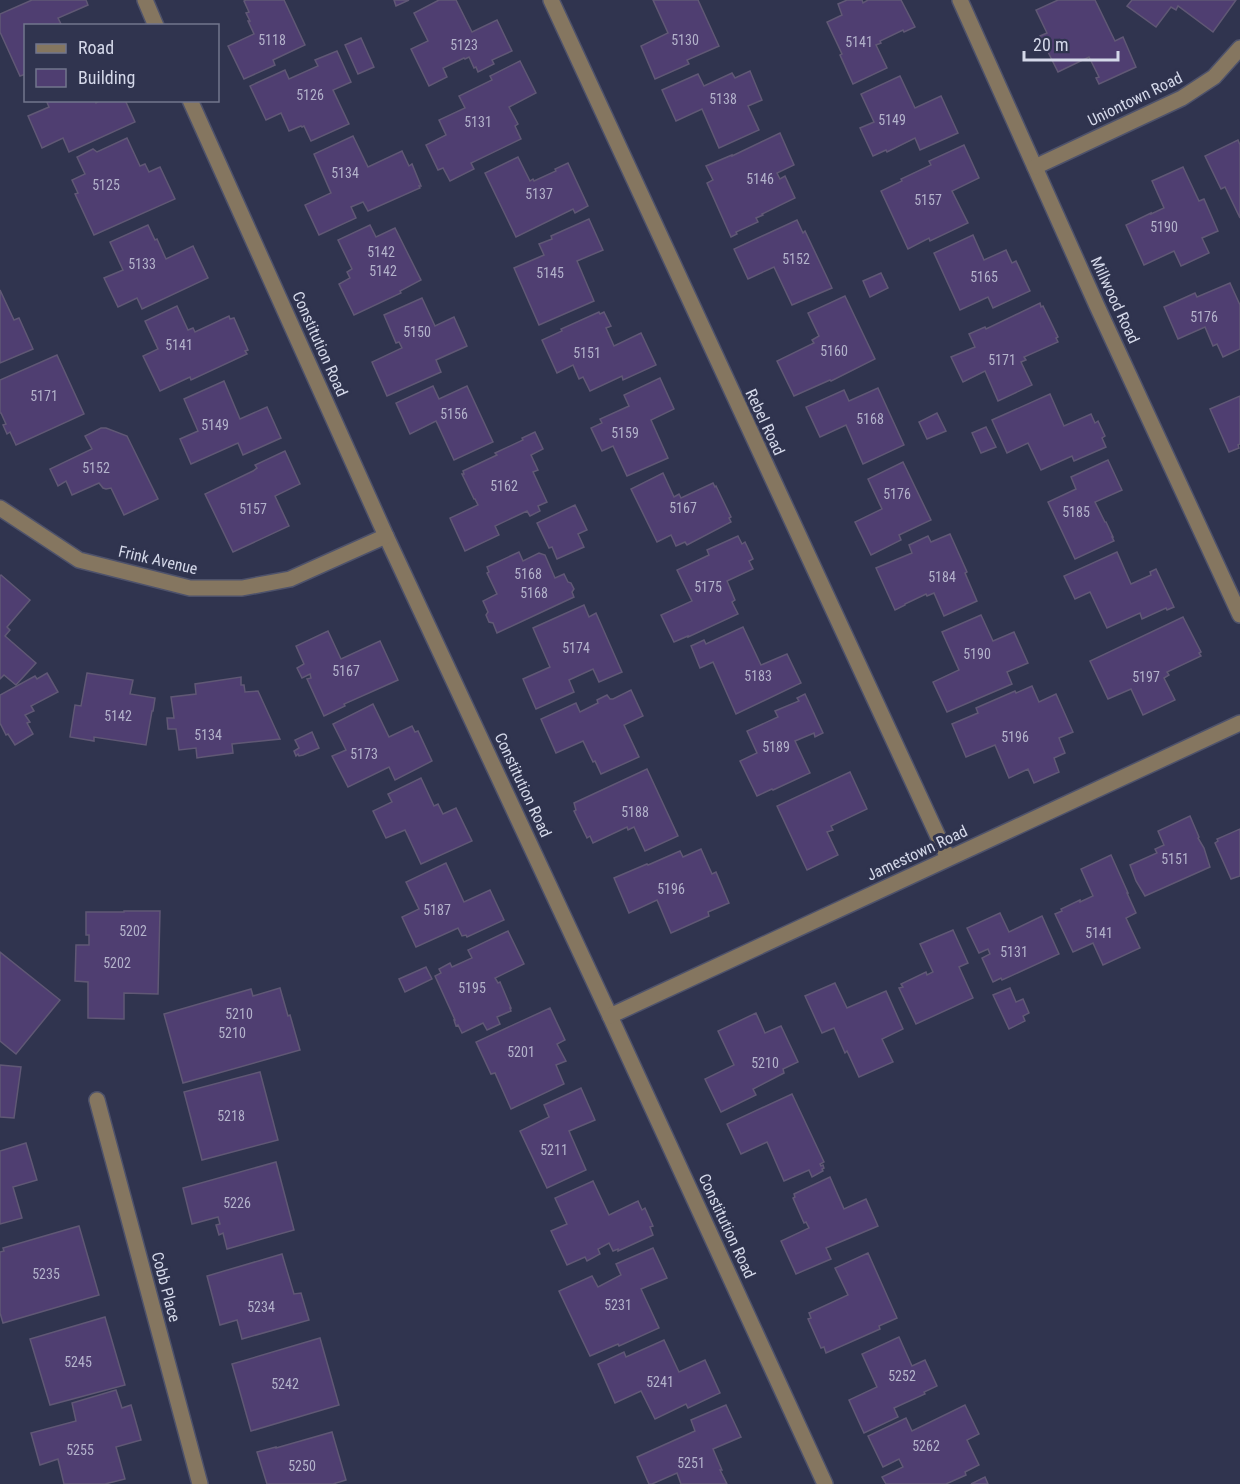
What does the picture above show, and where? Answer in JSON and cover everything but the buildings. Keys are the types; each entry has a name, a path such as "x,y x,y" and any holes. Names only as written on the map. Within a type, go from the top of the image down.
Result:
{"street":[{"path":"145,0 155,24"},
{"name":"Rebel Road","path":"551,0 948,858"},
{"name":"Millwood Road","path":"960,0 1240,615"},
{"name":"Uniontown Road","path":"1035,167 1182,99 1214,77 1240,48"},
{"name":"Constitution Road","path":"191,102 387,536 825,1484"},
{"name":"Frink Avenue","path":"0,508 79,560 190,588 242,588 290,579 387,536"},
{"name":"Jamestown Road","path":"610,1016 1240,723"},
{"name":"Cobb Place","path":"97,1100 200,1484"}]}
